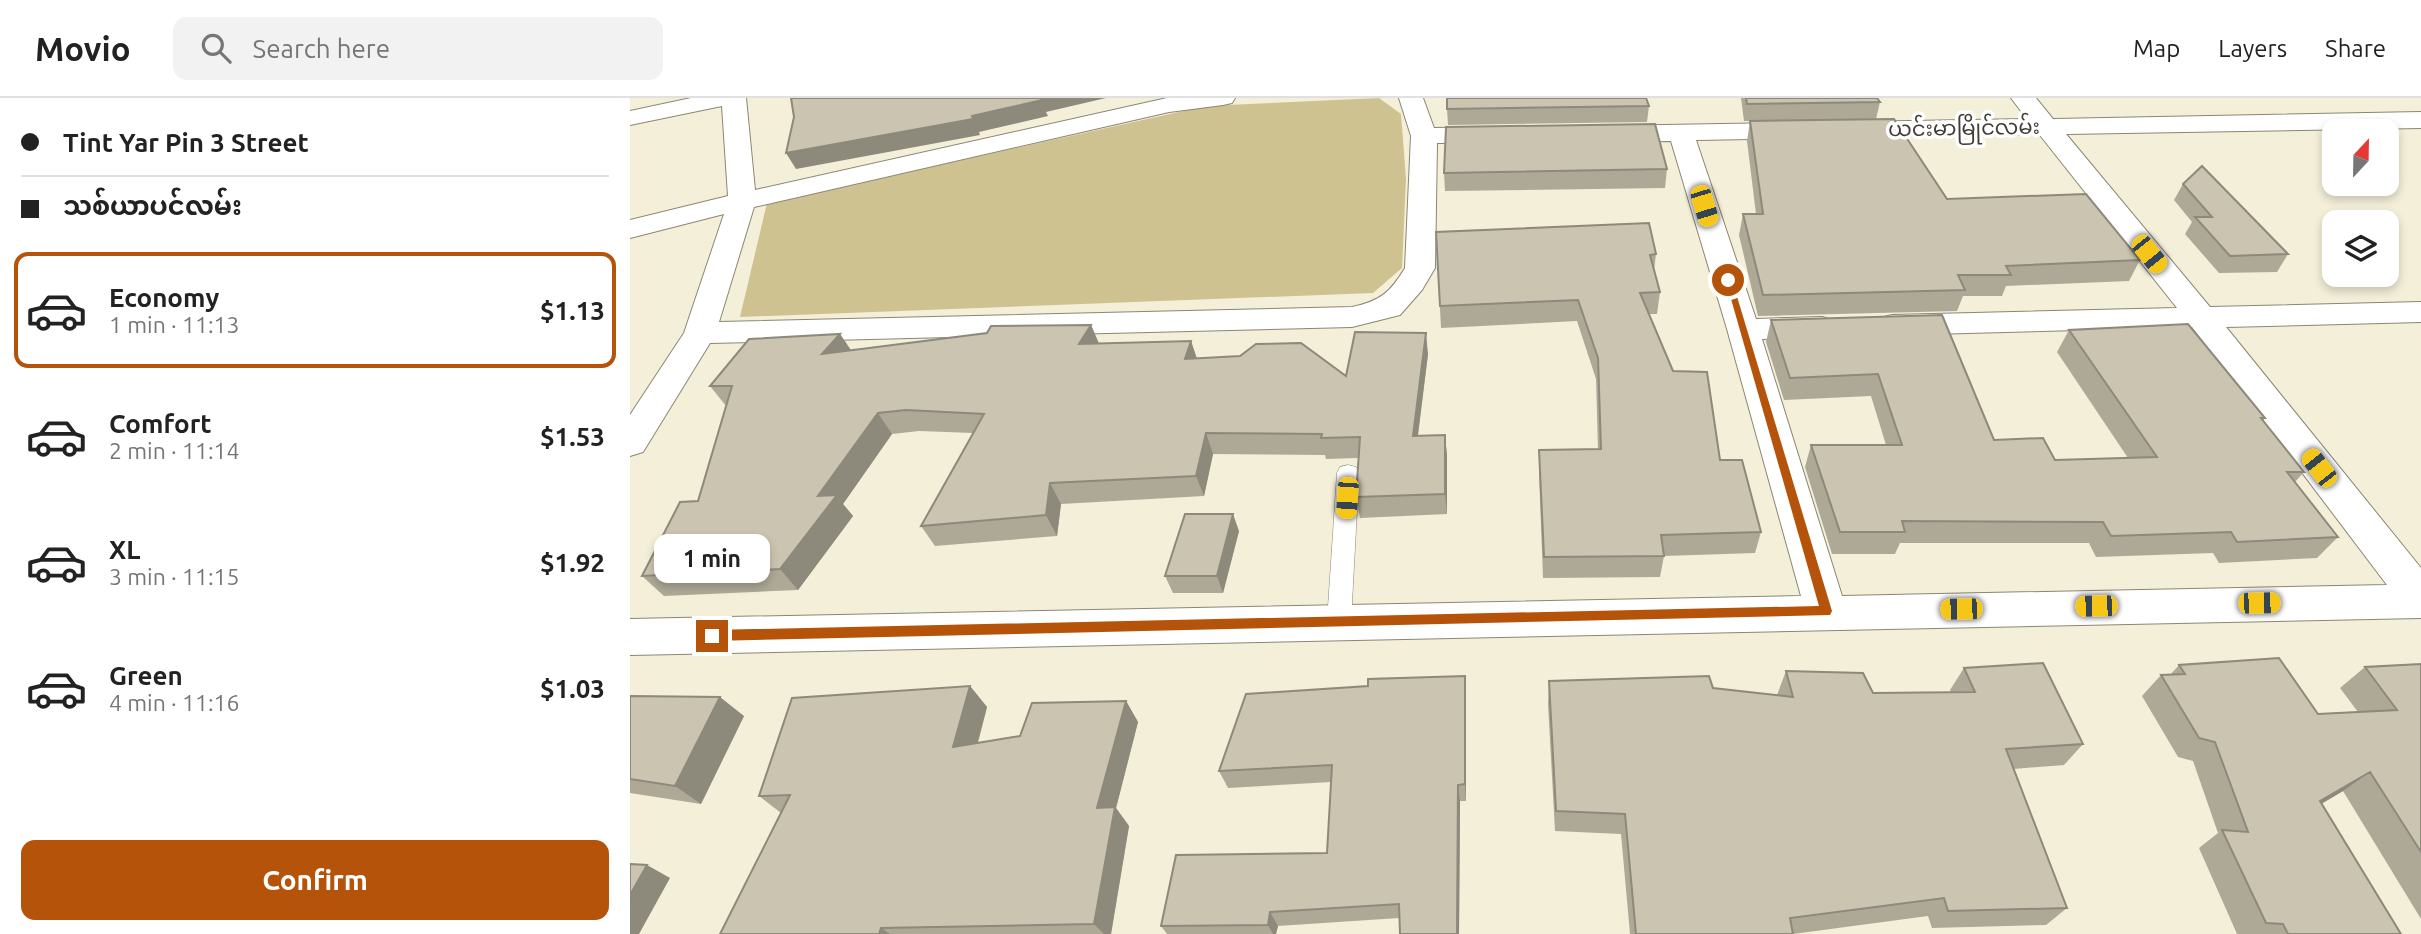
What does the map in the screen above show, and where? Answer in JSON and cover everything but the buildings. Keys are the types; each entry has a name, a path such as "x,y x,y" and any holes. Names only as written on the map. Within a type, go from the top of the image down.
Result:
{"street":[{"path":"630,118 726,98"},
{"path":"630,443 701,333 742,201 734,98"},
{"path":"630,229 742,201 1169,105 1223,98"},
{"path":"701,333 1352,317 1376,313 1389,308 1402,296 1420,268 1424,136 1411,98"},
{"path":"2022,98 2201,317 2421,599"},
{"path":"2380,98 2414,120"},
{"name":"ယင်းမာမြိုင်လမ်း","path":"1587,134 2414,120"},
{"path":"1681,132 1743,329 1826,611"},
{"path":"1424,136 1519,135"},
{"path":"1743,329 2421,312"},
{"path":"630,637 2421,599"}],"lane":[{"path":"1339,622 1348,473"}],"shaded area":[{"path":"1379,98 1401,114 1406,179 1402,268 1373,293 740,317 767,203 1206,106"}],"route":[{"path":"712,636 1826,611 1728,280"}]}
